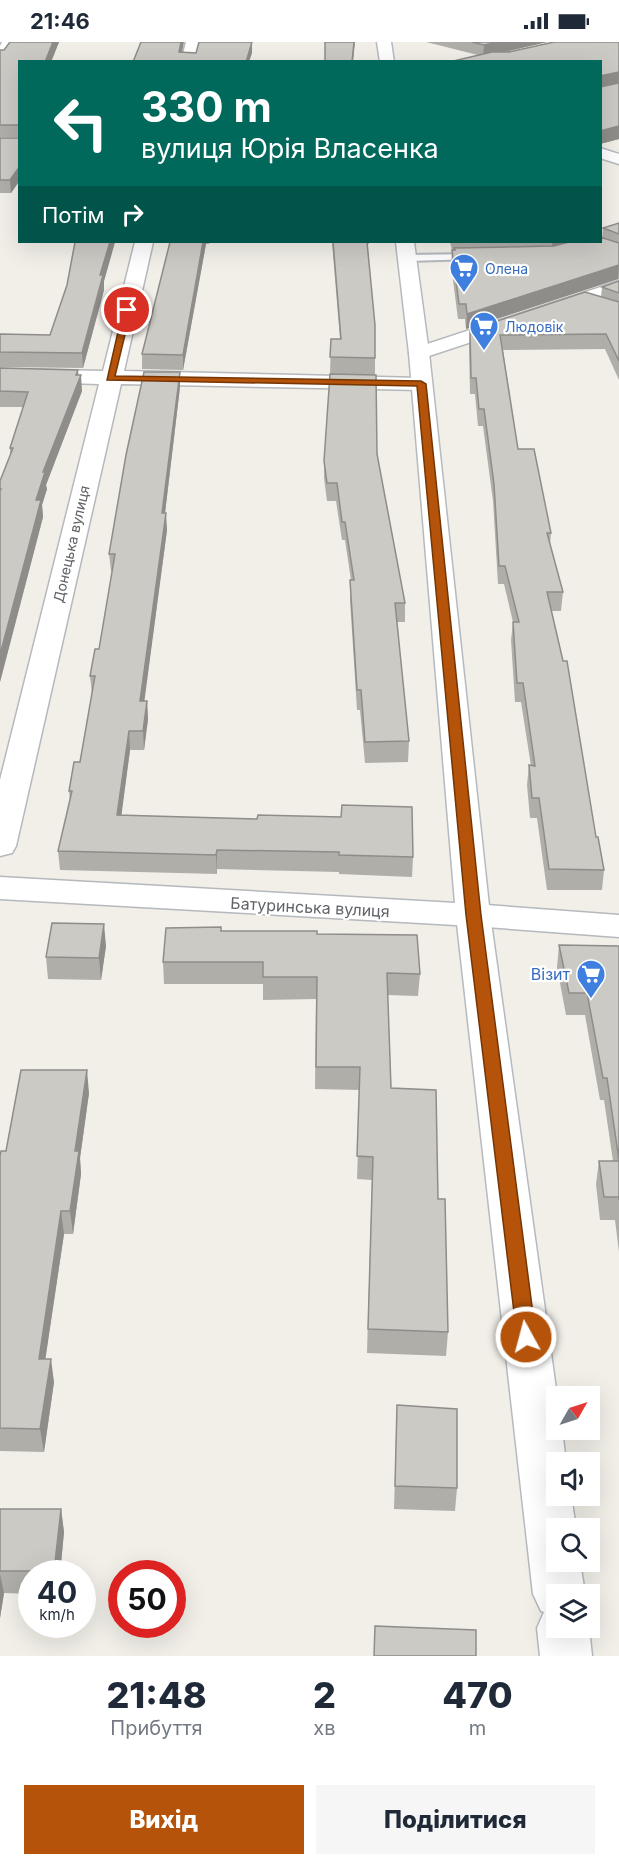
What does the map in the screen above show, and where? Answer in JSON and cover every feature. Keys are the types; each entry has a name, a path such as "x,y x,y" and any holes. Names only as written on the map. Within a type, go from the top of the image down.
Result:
{"street":[{"path":"0,56 9,42"},
{"path":"188,60 192,42"},
{"path":"384,42 387,60"},
{"path":"602,154 619,159"},
{"name":"Донецька вулиця","path":"0,846 144,243"},
{"path":"406,250 420,368 473,915 558,1584"},
{"path":"0,375 110,379 420,368 579,300 619,287"},
{"name":"Батуринська вулиця","path":"0,888 473,915 619,926"},
{"path":"564,1638 566,1656"}],"lane":[{"path":"406,250 479,257"},
{"path":"579,300 599,307"}],"building":[{"path":"10,42 53,42 46,60 18,60 18,125 0,125 0,50 4,50"},
{"path":"141,42 181,42 179,52 196,53 199,42 252,42 247,60 134,60"},
{"path":"325,42 354,42 352,60 325,60"},
{"path":"472,42 498,42 484,45"},
{"path":"554,42 619,42 619,72 602,76 602,60 458,60 492,52 509,52"},
{"path":"619,83 619,126 602,130 602,87"},
{"path":"0,138 18,138 18,169 10,180 0,180"},
{"path":"619,223 619,234 603,228"},
{"path":"602,238 619,243 619,265 467,314 466,304 459,304 452,250 455,250 454,248 554,246 565,243 602,243"},
{"path":"75,243 110,243 82,353 0,352 0,334 50,335 67,285"},
{"path":"170,243 203,243 183,355 142,354"},
{"path":"333,243 367,243 375,325 375,358 330,357 331,339 341,339"},
{"path":"619,281 619,293 602,287"},
{"path":"585,292 619,302 619,361 606,334 500,335 518,449 534,449 551,533 547,533 563,592 547,592 563,661 567,661 596,837 598,837 604,870 549,869 539,798 532,798 529,765 535,766 523,683 517,683 513,622 519,622 505,566 499,566 494,484 484,409 479,409 476,378 471,378 470,330"},
{"path":"0,368 78,370 76,375 81,375 43,472 45,472 36,500 41,500 0,655 0,481 13,448 10,448 28,392 0,391"},
{"path":"144,372 180,372 162,513 166,513 140,701 147,701 143,731 129,731 117,815 257,819 258,815 341,817 342,805 412,807 413,857 339,855 339,852 217,850 216,855 58,851 72,791 69,791 74,762 80,762 95,676 90,676 95,649 99,649 115,554 109,554 126,455"},
{"path":"330,374 376,375 377,454 405,603 395,603 409,741 365,742 361,690 357,690 350,580 354,580 345,522 342,522 337,483 327,483 324,461"},
{"path":"52,923 104,924 99,958 46,957"},
{"path":"221,927 221,931 317,931 317,934 417,935 420,974 387,973 391,1088 436,1090 438,1199 445,1199 448,1332 368,1329 373,1157 357,1156 360,1067 316,1067 317,977 263,977 263,962 163,962 166,928"},
{"path":"559,945 619,946 619,1160 607,1078 603,1078 587,993 569,993"},
{"path":"21,1070 87,1070 75,1151 79,1151 70,1211 61,1211 39,1359 51,1359 40,1429 0,1428 0,1156 1,1151 6,1151"},
{"path":"599,1161 619,1161 619,1197 604,1197"},
{"path":"397,1405 457,1409 457,1488 395,1486"},
{"path":"0,1509 61,1509 55,1560 18,1560 18,1571 0,1571"},
{"path":"375,1626 476,1630 476,1656 374,1656"}],"place":[{"name":"Олена","path":"464,294"},
{"name":"Людовік","path":"484,352"},
{"name":"Візит","path":"591,1000"}],"route":[{"path":"127,310 110,379 421,384 473,915 526,1337"}]}
